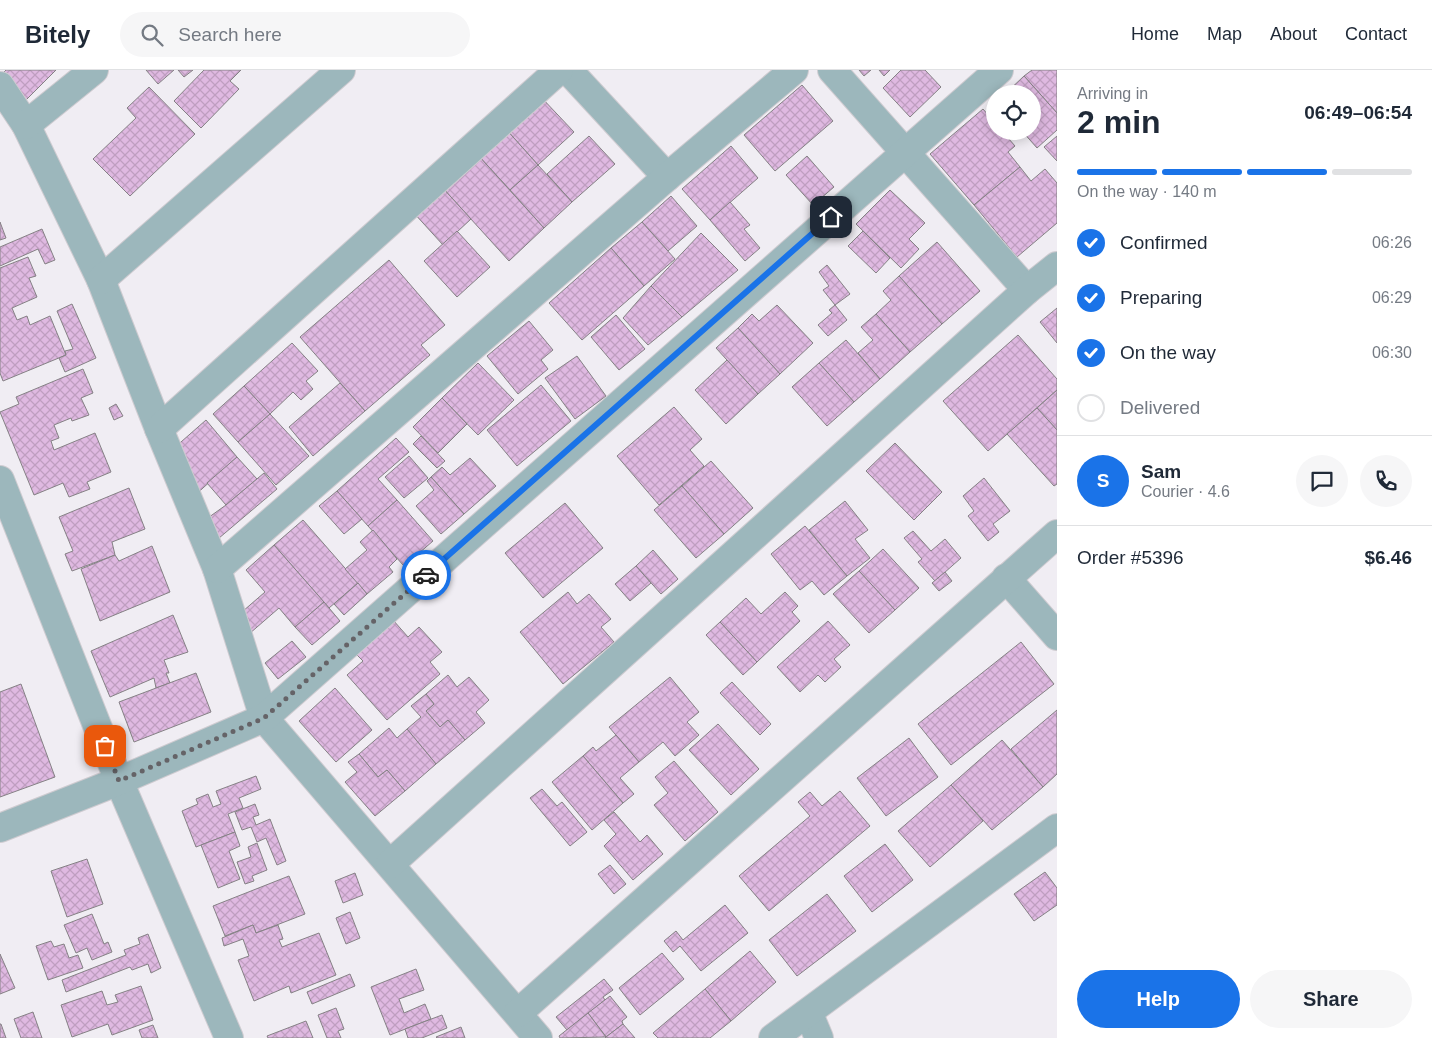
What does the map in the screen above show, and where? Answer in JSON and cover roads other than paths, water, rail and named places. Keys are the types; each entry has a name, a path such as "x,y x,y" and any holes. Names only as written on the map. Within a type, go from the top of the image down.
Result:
{"street":[{"path":"26,125 94,70"},
{"path":"101,280 341,70"},
{"path":"159,429 559,70"},
{"path":"568,70 667,177"},
{"path":"217,569 667,177 794,70"},
{"path":"832,70 1027,290"},
{"path":"0,828 119,781 264,718 999,70"},
{"path":"0,86 26,125 101,280 159,429 217,569 264,718 538,1038"},
{"path":"390,864 1027,290 1057,266"},
{"path":"0,480 119,781 229,1038"},
{"path":"518,1013 1057,534"},
{"path":"1006,578 1057,636"},
{"path":"773,1038 814,1026 1057,828"}]}
